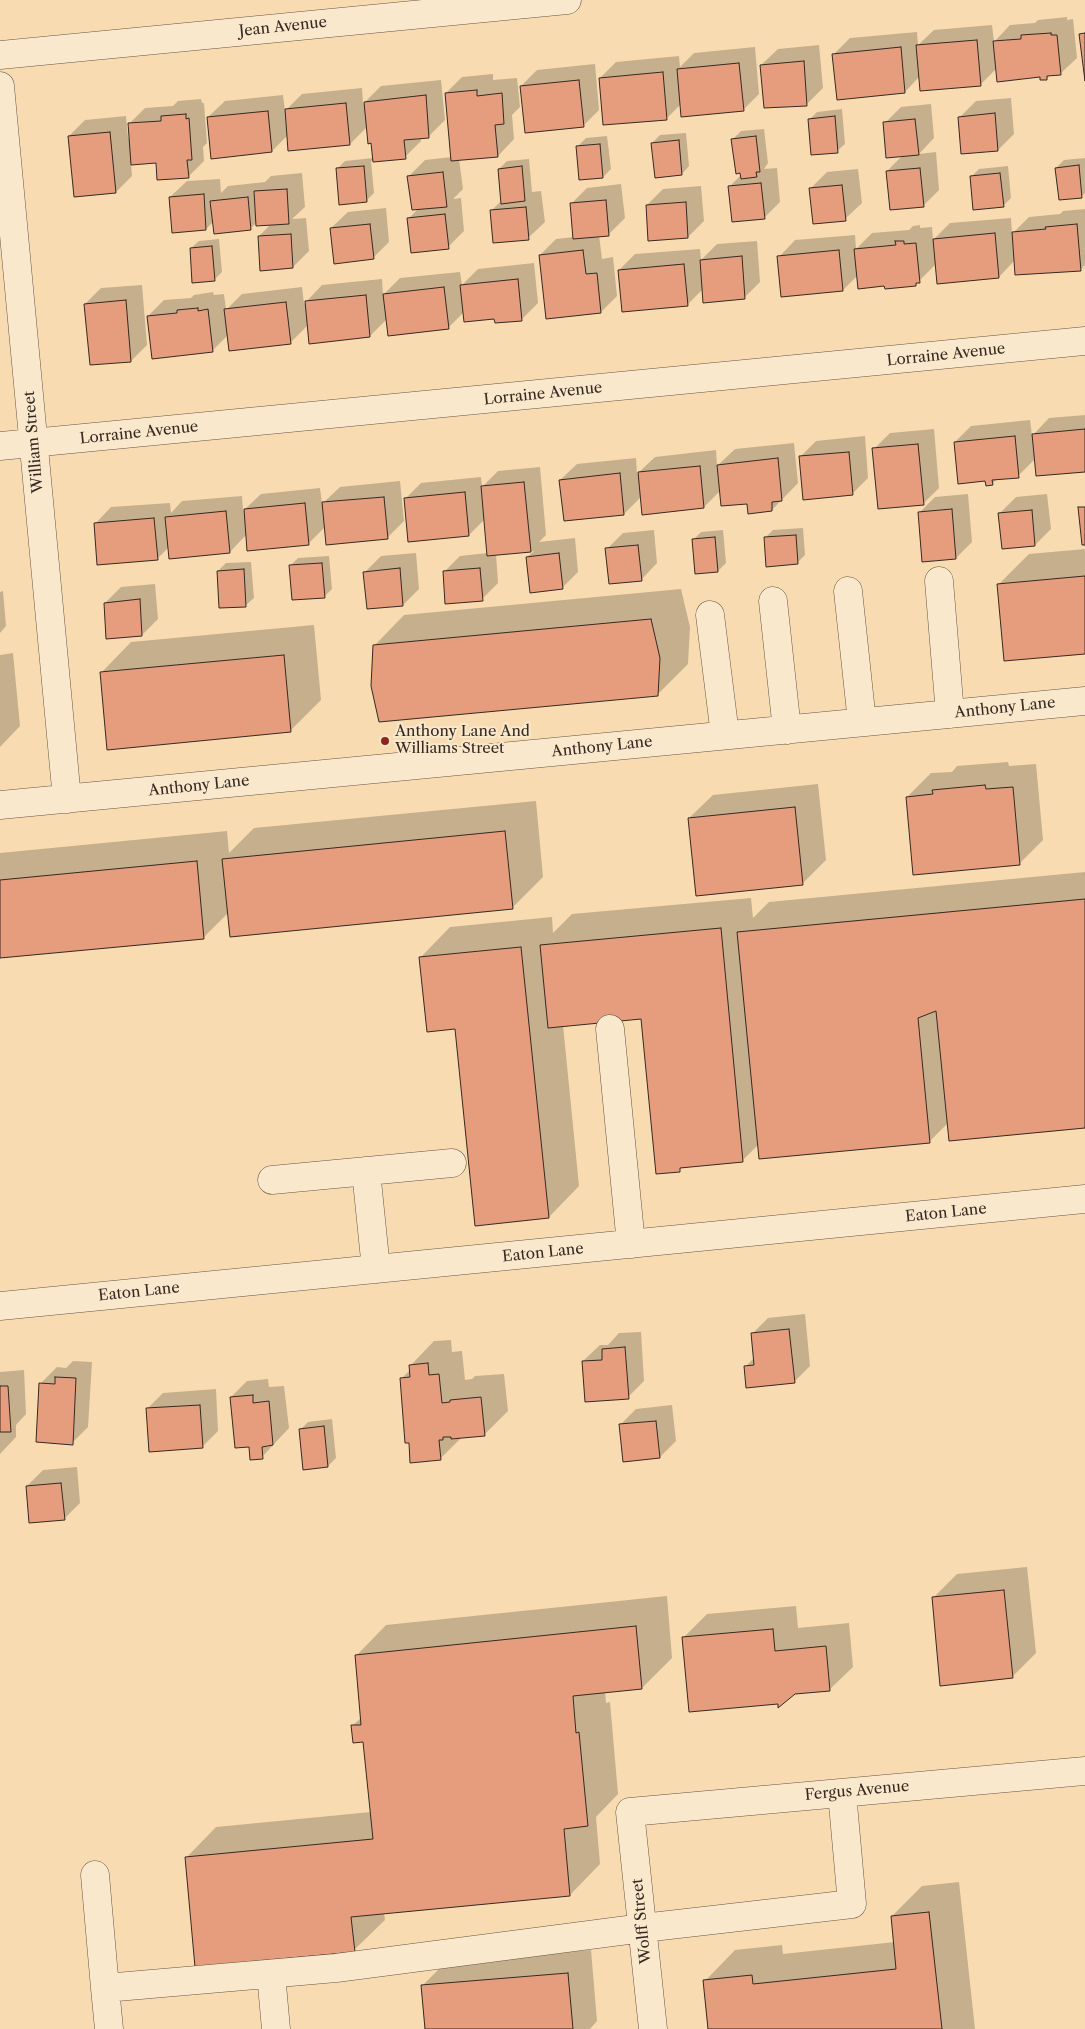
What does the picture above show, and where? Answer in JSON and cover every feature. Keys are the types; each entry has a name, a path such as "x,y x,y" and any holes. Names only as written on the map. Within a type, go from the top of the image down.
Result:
{"street":[{"name":"Jean Avenue","path":"0,55 567,0"},
{"name":"William Street","path":"0,86 67,799"},
{"name":"Lorraine Avenue","path":"0,446 1085,341"},
{"path":"940,581 950,714"},
{"path":"848,591 862,722"},
{"path":"773,601 787,730"},
{"path":"710,615 725,735"},
{"name":"Anthony Lane","path":"0,805 1085,701"},
{"path":"610,1029 631,1244"},
{"path":"272,1180 452,1163"},
{"path":"366,1171 376,1269"},
{"name":"Eaton Lane","path":"0,1306 1085,1199"},
{"name":"Fergus Avenue","path":"630,1812 1085,1771"},
{"path":"105,1988 336,1968 643,1928 852,1904 842,1793"},
{"name":"Wolff Street","path":"630,1812 653,2029"},
{"path":"95,1875 109,2029"},
{"path":"271,1974 276,2029"}],"building":[{"path":"1051,33 1051,35 1057,35 1061,75 1047,76 1047,80 1040,80 1040,77 997,82 993,41 1021,39 1021,35"},
{"path":"1085,33 1085,81 1079,34"},
{"path":"977,40 981,86 920,91 916,45"},
{"path":"901,47 905,93 837,100 832,54"},
{"path":"804,61 807,106 764,108 760,65"},
{"path":"739,63 744,111 681,117 677,69"},
{"path":"663,72 667,120 603,125 599,78"},
{"path":"579,80 584,127 525,133 520,86"},
{"path":"477,90 477,96 502,93 504,124 495,125 498,157 451,161 445,93"},
{"path":"426,95 429,138 404,140 406,159 373,162 371,143 368,144 364,102"},
{"path":"346,103 350,145 288,151 285,109"},
{"path":"268,111 272,152 211,159 207,117"},
{"path":"995,113 998,151 961,154 958,117"},
{"path":"186,114 186,119 189,118 192,160 187,160 189,178 157,180 156,163 131,165 128,123 161,121 161,116"},
{"path":"835,116 838,153 811,155 808,119"},
{"path":"915,119 919,155 886,158 883,122"},
{"path":"110,132 116,193 74,197 68,136"},
{"path":"756,136 760,172 756,172 757,177 741,179 740,173 736,174 731,139"},
{"path":"679,140 682,175 655,178 651,143"},
{"path":"600,144 603,178 579,180 576,146"},
{"path":"1079,165 1082,198 1059,200 1055,168"},
{"path":"364,166 367,202 339,205 336,168"},
{"path":"522,166 525,201 501,204 498,169"},
{"path":"920,168 924,207 890,210 886,171"},
{"path":"443,172 447,207 412,210 407,176"},
{"path":"1000,173 1004,207 973,210 970,176"},
{"path":"761,183 765,219 732,222 728,186"},
{"path":"842,185 846,221 813,224 809,188"},
{"path":"287,189 289,224 256,226 254,191"},
{"path":"204,194 206,230 172,233 169,197"},
{"path":"248,197 251,230 214,234 210,201"},
{"path":"606,200 609,236 573,239 570,203"},
{"path":"686,202 688,238 648,241 646,205"},
{"path":"526,207 529,240 493,243 490,210"},
{"path":"445,214 449,249 411,253 407,218"},
{"path":"370,224 374,259 334,264 330,228"},
{"path":"1077,224 1081,271 1015,275 1012,232"},
{"path":"995,233 999,278 937,284 933,239"},
{"path":"291,234 293,268 260,271 258,236"},
{"path":"895,241 904,241 904,244 916,243 920,283 916,283 916,286 885,289 884,286 858,289 854,249 896,245"},
{"path":"212,246 215,281 192,283 190,248"},
{"path":"583,250 586,274 597,273 601,313 546,319 539,255"},
{"path":"839,250 843,291 781,297 777,256"},
{"path":"742,256 745,299 703,303 700,260"},
{"path":"684,264 688,306 622,312 618,270"},
{"path":"518,279 522,321 495,323 494,319 464,322 460,285"},
{"path":"444,287 449,329 388,336 383,294"},
{"path":"366,295 370,337 309,344 305,301"},
{"path":"126,300 131,362 90,365 84,304"},
{"path":"286,302 291,344 229,351 224,309"},
{"path":"198,308 198,311 208,309 213,352 152,359 147,316 177,313 177,310"},
{"path":"1085,429 1085,472 1036,476 1032,434"},
{"path":"1015,436 1019,478 992,480 993,485 986,486 985,481 958,484 954,442"},
{"path":"918,444 924,505 878,509 872,448"},
{"path":"849,452 853,495 803,500 799,456"},
{"path":"778,458 782,501 772,502 772,511 748,514 747,504 721,506 717,465"},
{"path":"700,466 704,508 642,515 638,472"},
{"path":"620,473 624,515 564,521 559,480"},
{"path":"524,482 531,552 487,556 481,486"},
{"path":"465,492 469,536 408,542 404,498"},
{"path":"384,497 388,539 326,545 322,502"},
{"path":"305,503 309,545 247,551 244,509"},
{"path":"1078,507 1085,507 1085,545 1082,545"},
{"path":"952,509 956,559 922,562 918,512"},
{"path":"1032,510 1035,546 1002,549 998,513"},
{"path":"226,511 230,553 169,559 165,517"},
{"path":"154,518 158,560 97,565 94,523"},
{"path":"796,535 798,564 766,567 764,537"},
{"path":"715,537 718,572 695,574 692,539"},
{"path":"638,545 642,581 609,584 605,548"},
{"path":"559,553 563,589 530,593 526,557"},
{"path":"322,563 325,598 292,600 289,565"},
{"path":"400,568 403,606 367,609 363,572"},
{"path":"480,568 483,601 445,604 443,571"},
{"path":"244,569 246,607 219,608 217,571"},
{"path":"1085,576 1085,654 1004,661 997,584"},
{"path":"140,599 142,636 106,639 104,603"},
{"path":"651,619 660,658 658,696 379,722 371,686 373,645"},
{"path":"284,655 291,732 107,750 100,672"},
{"path":"985,785 986,789 1013,787 1020,865 913,875 906,797 933,794 932,790"},
{"path":"795,807 803,885 696,896 688,818"},
{"path":"505,831 513,909 230,937 222,859"},
{"path":"197,861 204,939 0,958 0,880"},
{"path":"1085,899 1085,1128 949,1141 936,1011 918,1018 930,1143 759,1159 737,932"},
{"path":"721,928 743,1162 680,1168 680,1172 656,1174 641,1019 548,1028 540,945"},
{"path":"521,947 549,1218 475,1226 455,1029 427,1032 419,957"},
{"path":"789,1329 795,1383 746,1388 744,1366 754,1365 751,1333"},
{"path":"625,1347 629,1399 585,1402 582,1361 602,1360 602,1349"},
{"path":"428,1363 429,1375 439,1374 442,1403 450,1402 450,1400 481,1397 485,1436 451,1439 451,1437 443,1437 443,1440 439,1440 441,1460 410,1463 409,1443 405,1443 400,1378 410,1377 409,1365"},
{"path":"55,1377 76,1378 73,1445 36,1442 39,1383 55,1384"},
{"path":"0,1386 8,1386 11,1432 0,1432"},
{"path":"253,1395 253,1403 269,1401 273,1445 262,1447 263,1459 250,1460 249,1447 235,1448 230,1397"},
{"path":"200,1405 203,1448 149,1452 146,1408"},
{"path":"656,1421 660,1458 623,1462 619,1424"},
{"path":"324,1426 328,1467 303,1470 299,1429"},
{"path":"61,1483 65,1520 29,1523 26,1486"},
{"path":"1004,1590 1013,1678 940,1686 932,1597"},
{"path":"636,1626 642,1689 573,1696 576,1733 579,1732 588,1826 564,1829 570,1896 351,1917 355,1952 195,1967 185,1857 373,1839 363,1742 353,1743 351,1725 361,1725 355,1655"},
{"path":"773,1629 775,1651 826,1646 830,1691 795,1694 778,1708 778,1704 689,1712 682,1637"},
{"path":"929,1912 942,2029 708,2029 703,1980 752,1975 753,1984 896,1969 891,1916"},
{"path":"568,1973 573,2029 425,2029 421,1985"}],"place":[{"name":"Anthony Lane And Williams Street","path":"385,741"}]}
